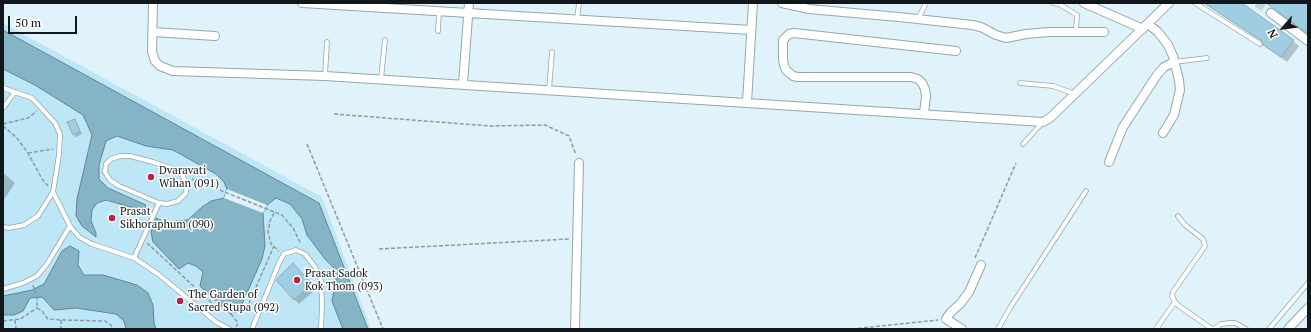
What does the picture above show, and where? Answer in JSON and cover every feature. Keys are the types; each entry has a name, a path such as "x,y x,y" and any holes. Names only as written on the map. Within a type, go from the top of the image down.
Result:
{"street":[{"path":"153,3 152,51 155,61 160,66 173,71 381,79 924,113 1043,122 1050,118 1169,3"},
{"path":"302,3 751,30"},
{"path":"463,84 469,3"},
{"path":"747,102 752,3"},
{"path":"782,3 809,9 972,24 981,27 996,36 1006,38 1038,33 1104,32"},
{"path":"1084,3 1143,29 1158,32 1168,45 1174,59 1179,80 1178,99 1174,114 1163,133"},
{"path":"1271,13 1308,41"},
{"path":"153,32 215,36"},
{"path":"924,113 926,96 925,89 918,79 911,77 793,76 786,70 784,65 783,40 789,34 794,33 956,51"},
{"path":"1109,162 1124,127 1156,75 1174,59"},
{"path":"575,329 579,163"},
{"path":"962,329 946,319 969,292 979,269"},
{"path":"1288,329 1308,308"}],"lane":[{"path":"577,19 579,3"},
{"path":"918,19 926,3"},
{"path":"1054,3 1059,4 1077,15 1076,32"},
{"path":"1195,3 1260,44"},
{"path":"438,31 439,11"},
{"path":"381,79 385,40"},
{"path":"325,76 327,42"},
{"path":"549,90 552,52"},
{"path":"1174,59 1207,58"},
{"path":"1020,83 1053,86 1075,94"},
{"path":"3,88 32,98 55,123 60,134 53,192 38,216 24,225 3,228"},
{"path":"3,108 15,92"},
{"path":"1023,144 1043,122"},
{"path":"120,156 130,156 173,169 182,175 187,184 186,193 178,200 167,204 159,203 119,186 110,180 106,172 106,164 112,159 120,156"},
{"path":"998,329 1086,191"},
{"path":"53,192 70,226 79,237 92,244 134,258 158,274 216,322 229,329"},
{"path":"134,258 159,203"},
{"path":"1178,216 1186,226 1203,239 1205,246 1172,292 1174,302 1213,329 1221,324 1229,323 1235,323 1246,329"},
{"path":"3,289 23,283 37,276 48,264 70,226"},
{"path":"252,329 284,254 296,250 305,254 315,267 321,281 321,329"},
{"path":"1269,329 1308,283"},
{"path":"1156,329 1174,302"}],"path":[{"path":"3,125 28,118 41,108"},
{"path":"334,114 490,126 546,125 569,136 579,163"},
{"path":"3,125 17,138 28,153 42,179 53,192"},
{"path":"307,144 383,329"},
{"path":"28,153 59,148"},
{"path":"979,269 973,262 1016,163"},
{"path":"182,175 282,215 293,228 305,254"},
{"path":"274,212 270,221 268,232 271,244 284,255"},
{"path":"379,249 577,238"},
{"path":"143,239 215,306 231,314 238,323 235,329"},
{"path":"231,314 247,308 274,246"},
{"path":"35,290 37,297 37,308"},
{"path":"3,321 20,319 37,308"},
{"path":"37,308 42,311 48,319 105,321 111,325 113,329"},
{"path":"852,329 946,319"},
{"path":"15,320 16,329"},
{"path":"61,320 61,329"}],"shaded area":[{"path":"3,23 322,197 371,329 3,329"},
{"path":"3,30 319,203 368,329 343,329 332,301 336,278 335,269 325,259 307,235 302,219 290,204 276,198 267,205 263,213 265,246 262,259 242,304 231,308 221,306 200,286 203,272 196,266 188,263 179,269 153,242 151,232 156,218 165,222 188,220 211,201 224,198 227,189 224,182 216,174 173,150 146,146 117,136 106,141 99,165 99,179 108,188 146,205 144,211 106,200 97,203 92,210 91,221 96,237 82,226 76,216 77,199 92,135 83,115 35,85 3,69"},
{"path":"70,246 79,251 78,265 84,275 103,275 137,285 148,293 153,305 154,323 156,329 126,329 124,321 116,314 76,308 54,310 42,297 30,298 23,311 14,315 3,315 3,296 32,290 44,284 62,251"}],"pier":[{"path":"227,189 267,205 263,213 224,198"}],"building":[{"path":"1204,3 1242,3 1294,40 1281,57 1263,45 1262,41"},
{"path":"1266,3 1304,3 1308,6 1308,34"},
{"path":"75,119 80,131 73,135 67,122"},
{"path":"293,263 312,284 294,300 276,280"}],"tunnel":[{"path":"1257,3 1271,13"}],"place":[{"name":"Dvaravati Wihan (091)","path":"151,177"},
{"name":"Prasat Sikhoraphum (090)","path":"112,218"},
{"name":"Prasat Sadok Kok Thom (093)","path":"297,280"},
{"name":"The Garden of Sacred Stupa (092)","path":"180,301"}]}
